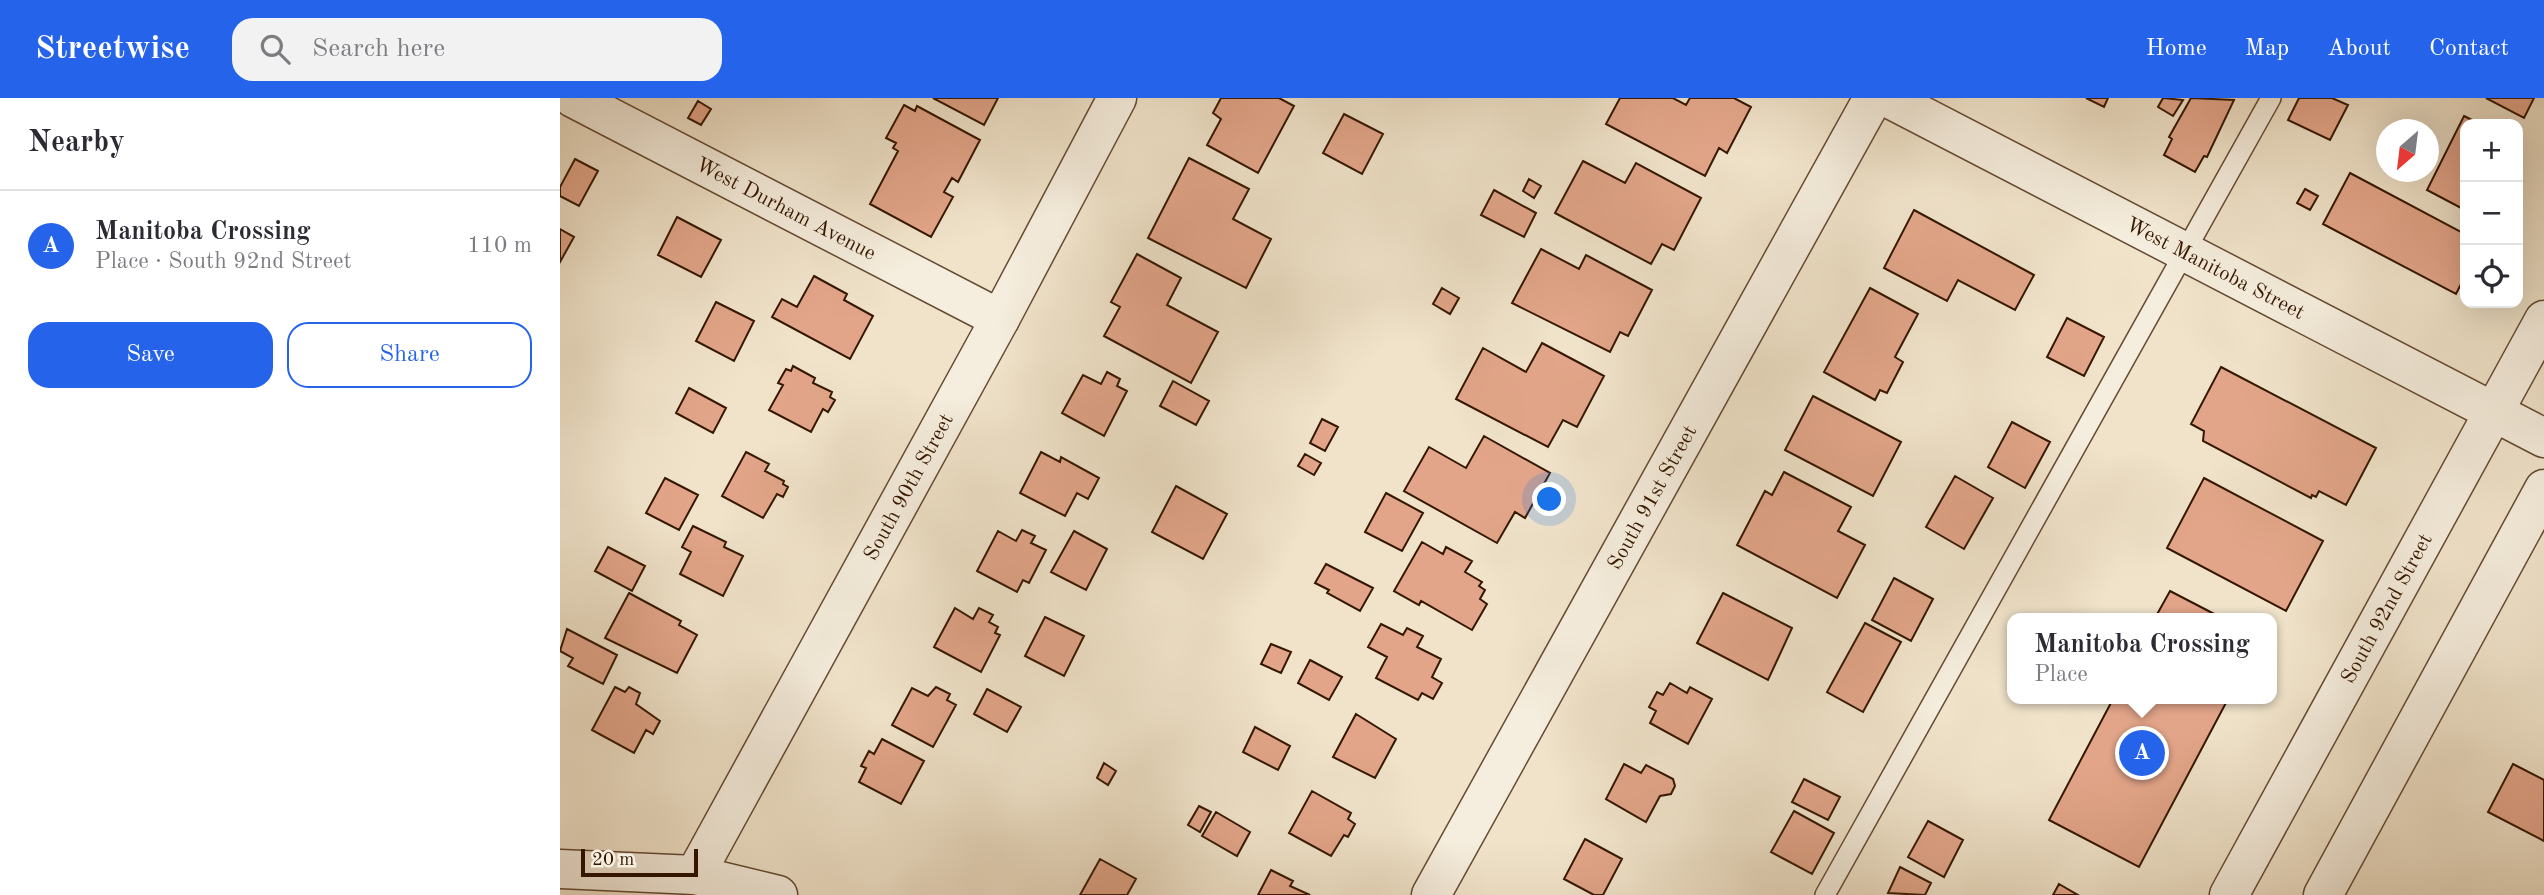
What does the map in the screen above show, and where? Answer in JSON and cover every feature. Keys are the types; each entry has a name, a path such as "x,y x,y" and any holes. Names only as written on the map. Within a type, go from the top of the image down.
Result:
{"street":[{"name":"West Durham Avenue","path":"573,98 1000,319"},
{"name":"South 90th Street","path":"695,875 1000,319 1117,98"},
{"name":"South 91st Street","path":"1431,895 1873,98"},
{"name":"West Manitoba Street","path":"1888,98 2544,438"},
{"name":"South 92nd Street","path":"2230,895 2544,320"},
{"path":"2323,895 2544,489"},
{"path":"560,869 695,875 778,895"}],"lane":[{"path":"1825,895 2272,98"}],"building":[{"path":"933,98 998,98 984,125"},
{"path":"1221,98 1279,98 1294,106 1258,173 1207,145 1221,119 1213,113"},
{"path":"1620,98 1673,98 1686,105 1690,98 1734,98 1751,107 1727,153 1719,148 1705,176 1606,124"},
{"path":"2086,98 2108,98 2104,107"},
{"path":"2163,98 2183,100 2173,116 2158,107"},
{"path":"2191,98 2234,100 2207,157 2204,156 2195,172 2164,155 2172,139 2169,137"},
{"path":"2299,98 2332,98 2348,105 2330,140 2288,120"},
{"path":"2486,98 2534,98 2524,118"},
{"path":"698,101 711,109 701,125 688,118"},
{"path":"904,105 915,111 917,106 980,140 958,182 952,178 944,192 953,197 931,237 870,204 898,151 893,148 896,143 886,138"},
{"path":"1344,114 1383,134 1362,174 1323,153"},
{"path":"2460,124 2460,207 2427,190 2431,182 2439,182 2439,166"},
{"path":"1189,158 1249,189 1233,219 1271,239 1246,288 1148,238"},
{"path":"575,159 598,171 579,206 560,196 560,187"},
{"path":"1583,161 1625,183 1636,163 1701,198 1674,250 1662,244 1651,264 1555,213"},
{"path":"2350,173 2460,231 2460,286 2456,294 2323,224"},
{"path":"1529,179 1541,186 1534,198 1523,191"},
{"path":"2305,189 2318,196 2310,210 2297,203"},
{"path":"1494,190 1536,213 1524,237 1481,215"},
{"path":"1914,210 2034,275 2015,310 1958,280 1947,301 1884,268"},
{"path":"677,217 721,240 701,277 658,255"},
{"path":"560,229 574,237 560,262"},
{"path":"1541,249 1579,269 1586,255 1652,290 1628,336 1620,332 1610,352 1512,303"},
{"path":"1137,254 1181,278 1167,305 1218,332 1191,383 1104,336 1120,307 1111,302"},
{"path":"814,276 847,294 844,300 873,316 850,359 772,317 782,299 797,307"},
{"path":"1442,288 1459,298 1450,314 1433,304"},
{"path":"1870,288 1918,314 1895,357 1903,362 1887,393 1880,390 1875,400 1824,372"},
{"path":"716,302 754,321 734,361 696,341"},
{"path":"2067,318 2104,337 2084,376 2047,357"},
{"path":"1542,343 1604,376 1577,427 1563,420 1548,447 1456,399 1483,348 1526,372"},
{"path":"793,366 815,378 813,383 832,392 830,397 835,400 828,412 823,409 811,432 769,410 783,385 778,383 786,369 791,371"},
{"path":"2221,367 2376,448 2346,505 2319,491 2316,497 2312,495 2311,498 2203,441 2204,431 2191,424"},
{"path":"1107,372 1120,379 1117,386 1127,391 1104,436 1062,413 1083,375 1101,384"},
{"path":"1173,381 1209,401 1196,425 1160,406"},
{"path":"689,388 726,408 713,433 676,413"},
{"path":"1813,396 1901,442 1873,496 1785,450"},
{"path":"1322,419 1338,427 1325,451 1310,443"},
{"path":"2012,422 2050,442 2025,488 1988,467"},
{"path":"1484,436 1550,473 1525,518 1515,512 1497,543 1404,491 1429,447 1466,468"},
{"path":"746,452 769,464 765,471 784,481 783,484 788,487 783,497 777,494 763,518 722,496"},
{"path":"1041,452 1060,462 1061,457 1099,478 1088,499 1077,493 1065,516 1020,493"},
{"path":"1305,454 1321,463 1314,475 1298,466"},
{"path":"1784,472 1851,507 1838,531 1865,545 1837,598 1737,545 1765,491 1772,495"},
{"path":"1955,476 1993,498 1964,549 1926,527"},
{"path":"665,478 698,495 679,530 646,513"},
{"path":"2204,478 2323,541 2286,611 2167,548"},
{"path":"1176,486 1227,514 1203,559 1152,532"},
{"path":"1386,493 1423,513 1402,551 1365,532"},
{"path":"693,526 726,542 724,547 743,556 723,596 680,574 691,552 682,547"},
{"path":"1022,530 1035,536 1031,543 1046,550 1029,583 1023,580 1017,592 977,571 998,531 1016,541"},
{"path":"1074,531 1107,549 1086,590 1051,572"},
{"path":"1422,542 1443,554 1446,547 1472,561 1465,572 1482,582 1479,586 1485,590 1480,599 1487,604 1472,630 1421,601 1419,605 1394,591"},
{"path":"608,547 645,566 632,591 595,571"},
{"path":"1326,564 1373,588 1360,611 1327,593 1329,590 1315,583"},
{"path":"1894,578 1933,599 1911,641 1872,620"},
{"path":"2170,591 2212,613 2158,613"},
{"path":"629,593 681,621 679,625 697,635 677,673 605,638"},
{"path":"1723,593 1792,628 1768,680 1697,643"},
{"path":"955,608 973,619 979,608 993,615 989,622 998,627 995,633 1000,635 981,672 934,647"},
{"path":"1045,617 1084,636 1064,676 1025,656"},
{"path":"1865,623 1901,642 1863,712 1827,692"},
{"path":"1381,624 1403,635 1407,628 1423,636 1417,647 1441,659 1432,677 1442,683 1433,699 1422,693 1418,700 1376,678 1387,657 1368,647"},
{"path":"567,629 617,655 603,684 568,666 573,658 560,651"},
{"path":"1271,644 1291,652 1281,673 1261,664"},
{"path":"1310,660 1342,677 1329,700 1298,683"},
{"path":"1670,683 1687,693 1690,687 1712,699 1688,744 1650,723 1656,711 1649,707 1657,692 1663,695"},
{"path":"615,687 625,692 629,687 640,693 636,704 660,721 653,734 646,730 634,753 592,730"},
{"path":"936,687 950,694 947,700 956,705 933,747 892,725 912,688 928,696"},
{"path":"987,689 1021,707 1007,732 974,714"},
{"path":"2110,704 2225,704 2139,867 2049,820"},
{"path":"1356,714 1396,739 1375,778 1333,757"},
{"path":"1255,727 1290,746 1278,770 1243,752"},
{"path":"882,739 924,761 901,804 859,782 866,768 861,766 869,751 874,754"},
{"path":"1104,763 1116,771 1108,785 1097,778"},
{"path":"1624,764 1641,773 1646,765 1673,779 1675,786 1671,794 1660,796 1646,822 1606,799"},
{"path":"2513,764 2544,780 2544,841 2488,812"},
{"path":"1804,779 1840,797 1828,820 1792,802"},
{"path":"1312,791 1351,813 1348,819 1355,824 1348,837 1344,835 1331,856 1289,833"},
{"path":"1199,806 1211,812 1200,832 1188,825"},
{"path":"1794,811 1834,833 1812,874 1771,852"},
{"path":"1216,812 1250,832 1237,856 1202,836"},
{"path":"1928,821 1963,840 1944,877 1908,857"},
{"path":"1585,839 1622,859 1603,895 1594,895 1564,879"},
{"path":"1100,859 1136,879 1127,895 1080,895"},
{"path":"1900,867 1931,883 1925,895 1888,893"},
{"path":"1271,870 1293,881 1290,886 1310,895 1258,895"},
{"path":"2059,884 2078,895 2053,895"}],"place":[{"name":"Manitoba Crossing","path":"2142,753"}]}
